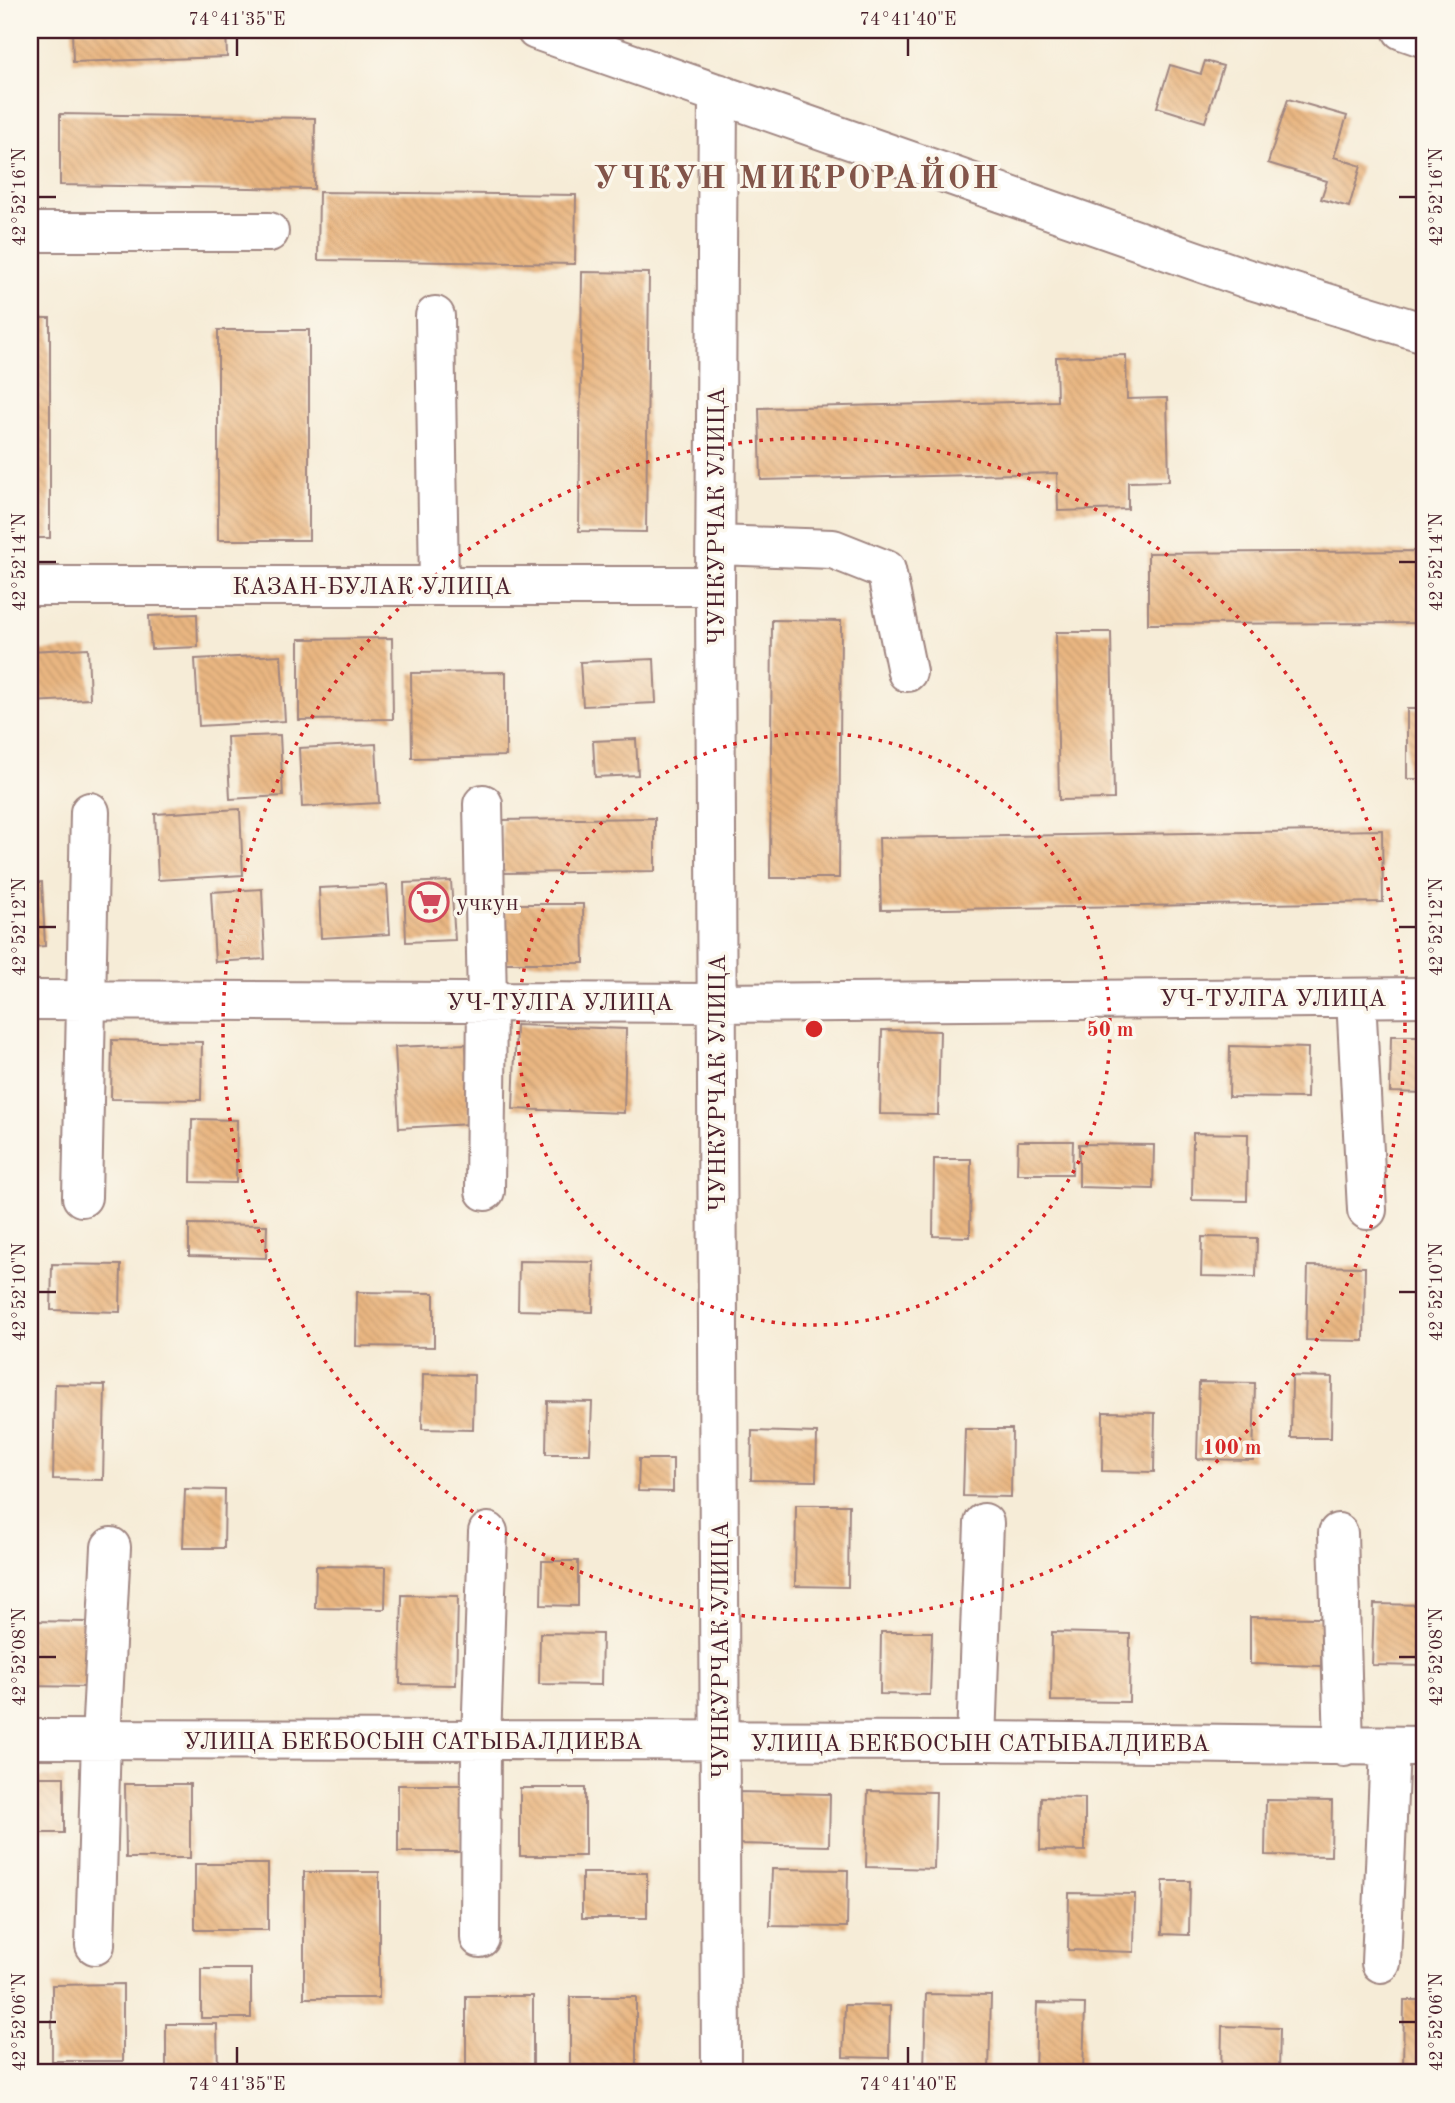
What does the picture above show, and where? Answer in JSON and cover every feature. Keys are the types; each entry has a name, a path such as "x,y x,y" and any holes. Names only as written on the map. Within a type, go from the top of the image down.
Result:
{"street":[{"path":"536,30 1244,278 1425,333"},
{"path":"1402,30 1425,38"},
{"name":"ЧУНКУРЧАК УЛИЦА","path":"718,93 715,586 721,2073"},
{"path":"30,232 269,232"},
{"path":"435,316 439,586"},
{"path":"716,545 833,549 886,570 907,672"},
{"name":"КАЗАН-БУЛАК УЛИЦА","path":"30,586 715,586"},
{"path":"483,804 487,1002 485,1191"},
{"path":"82,1197 90,812"},
{"name":"УЧ-ТУЛГА УЛИЦА","path":"30,1000 717,1003 1425,997"},
{"path":"1356,998 1367,1210"},
{"path":"976,1741 984,1523"},
{"path":"480,1938 481,1741 488,1532"},
{"path":"1338,1533 1344,1747"},
{"path":"95,1945 100,1739 111,1547"},
{"name":"УЛИЦА БЕКБОСЫН САТЫБАЛДИЕВА","path":"30,1739 976,1741 1408,1746"},
{"path":"1381,1963 1408,1746"}],"building":[{"path":"72,30 226,30 227,57 73,62"},
{"path":"1205,61 1223,66 1205,122 1157,107 1170,65 1201,74"},
{"path":"1288,99 1347,116 1334,157 1361,166 1349,207 1321,199 1327,181 1268,163"},
{"path":"60,114 315,118 314,189 60,185"},
{"path":"319,192 576,195 575,264 318,260"},
{"path":"582,272 649,273 646,532 579,531"},
{"path":"30,318 50,318 50,538 30,538"},
{"path":"218,330 309,330 309,540 218,540"},
{"path":"1126,355 1127,399 1167,398 1169,481 1128,482 1128,509 1058,511 1057,473 761,480 759,408 1057,401 1056,357"},
{"path":"1425,551 1425,623 1148,624 1148,553"},
{"path":"197,614 198,647 151,649 149,616"},
{"path":"772,620 841,621 839,878 770,878"},
{"path":"1056,632 1111,632 1114,799 1059,800"},
{"path":"392,638 393,719 299,720 299,639"},
{"path":"88,648 90,699 30,702 30,651"},
{"path":"281,655 285,721 199,726 195,659"},
{"path":"654,659 656,703 583,706 580,662"},
{"path":"506,672 506,756 412,758 411,673"},
{"path":"1407,709 1425,709 1425,779 1407,779"},
{"path":"280,735 283,796 230,799 227,737"},
{"path":"636,739 638,775 595,777 593,741"},
{"path":"376,744 379,803 302,807 299,748"},
{"path":"240,809 243,875 158,880 155,814"},
{"path":"655,818 655,871 503,873 502,820"},
{"path":"1382,830 1383,902 881,910 879,838"},
{"path":"451,881 455,940 406,942 404,883"},
{"path":"42,882 45,946 30,947 30,883"},
{"path":"387,885 390,934 321,938 319,888"},
{"path":"262,889 265,959 215,962 211,892"},
{"path":"505,904 583,904 584,963 505,963"},
{"path":"516,1025 626,1029 624,1113 513,1109"},
{"path":"882,1030 940,1031 938,1115 880,1114"},
{"path":"1391,1036 1425,1036 1425,1093 1390,1092"},
{"path":"112,1040 202,1042 201,1100 111,1099"},
{"path":"466,1044 470,1124 399,1128 395,1047"},
{"path":"1230,1046 1308,1048 1307,1098 1229,1097"},
{"path":"192,1119 237,1120 236,1183 191,1182"},
{"path":"1193,1133 1248,1134 1247,1201 1192,1200"},
{"path":"1018,1141 1073,1141 1072,1174 1017,1174"},
{"path":"1079,1144 1154,1145 1153,1189 1079,1187"},
{"path":"934,1159 971,1159 970,1237 933,1236"},
{"path":"189,1224 267,1225 266,1258 189,1256"},
{"path":"1202,1237 1257,1238 1256,1277 1201,1276"},
{"path":"519,1261 594,1262 593,1312 518,1310"},
{"path":"52,1264 121,1265 120,1312 51,1310"},
{"path":"1308,1266 1365,1267 1364,1341 1306,1340"},
{"path":"357,1292 434,1293 434,1347 356,1346"},
{"path":"423,1374 474,1375 473,1430 422,1429"},
{"path":"1292,1376 1332,1377 1331,1438 1291,1438"},
{"path":"1199,1382 1255,1383 1253,1460 1197,1459"},
{"path":"55,1384 105,1385 103,1480 53,1479"},
{"path":"547,1401 592,1402 590,1454 546,1454"},
{"path":"1103,1412 1155,1413 1154,1472 1102,1471"},
{"path":"965,1429 1012,1429 1011,1497 963,1496"},
{"path":"752,1431 817,1433 816,1481 751,1480"},
{"path":"639,1459 673,1459 673,1492 638,1491"},
{"path":"185,1489 225,1490 224,1548 183,1548"},
{"path":"796,1505 849,1505 848,1587 795,1586"},
{"path":"542,1561 578,1561 578,1606 541,1605"},
{"path":"316,1566 386,1567 385,1609 315,1608"},
{"path":"402,1595 458,1596 456,1685 400,1684"},
{"path":"1374,1604 1425,1605 1425,1666 1372,1665"},
{"path":"1250,1617 1322,1618 1321,1666 1250,1664"},
{"path":"30,1621 89,1622 87,1687 30,1686"},
{"path":"881,1632 932,1632 930,1695 880,1694"},
{"path":"1052,1632 1130,1634 1129,1702 1051,1701"},
{"path":"540,1633 602,1634 601,1685 539,1684"},
{"path":"30,1777 64,1777 64,1833 30,1833"},
{"path":"125,1784 190,1784 190,1858 126,1858"},
{"path":"398,1785 461,1785 461,1852 398,1852"},
{"path":"520,1788 585,1788 585,1856 520,1856"},
{"path":"868,1791 936,1792 934,1869 866,1867"},
{"path":"736,1792 830,1794 829,1846 735,1844"},
{"path":"1041,1797 1085,1798 1085,1851 1040,1850"},
{"path":"1266,1800 1332,1801 1331,1856 1265,1855"},
{"path":"195,1864 268,1864 268,1930 195,1930"},
{"path":"772,1869 848,1870 847,1927 770,1926"},
{"path":"304,1872 379,1872 379,1998 304,1998"},
{"path":"582,1873 647,1873 647,1918 582,1918"},
{"path":"1163,1881 1190,1881 1189,1935 1162,1934"},
{"path":"1069,1893 1135,1894 1134,1952 1068,1950"},
{"path":"201,1969 251,1969 251,2018 201,2018"},
{"path":"123,1984 123,2061 52,2061 52,1985"},
{"path":"926,1994 991,1995 989,2072 924,2071"},
{"path":"466,1996 533,1996 533,2073 466,2073"},
{"path":"570,1997 636,1997 636,2073 570,2073"},
{"path":"1404,2000 1425,2000 1425,2073 1403,2073"},
{"path":"1037,2003 1085,2004 1083,2073 1035,2073"},
{"path":"845,2005 890,2006 889,2058 843,2057"},
{"path":"166,2024 217,2024 218,2072 166,2072"},
{"path":"1222,2026 1280,2028 1279,2073 1221,2073"}],"place":[{"name":"учкун","path":"429,902"}],"district":[{"name":"УЧКУН МИКРОРАЙОН","path":"797,177"}]}
